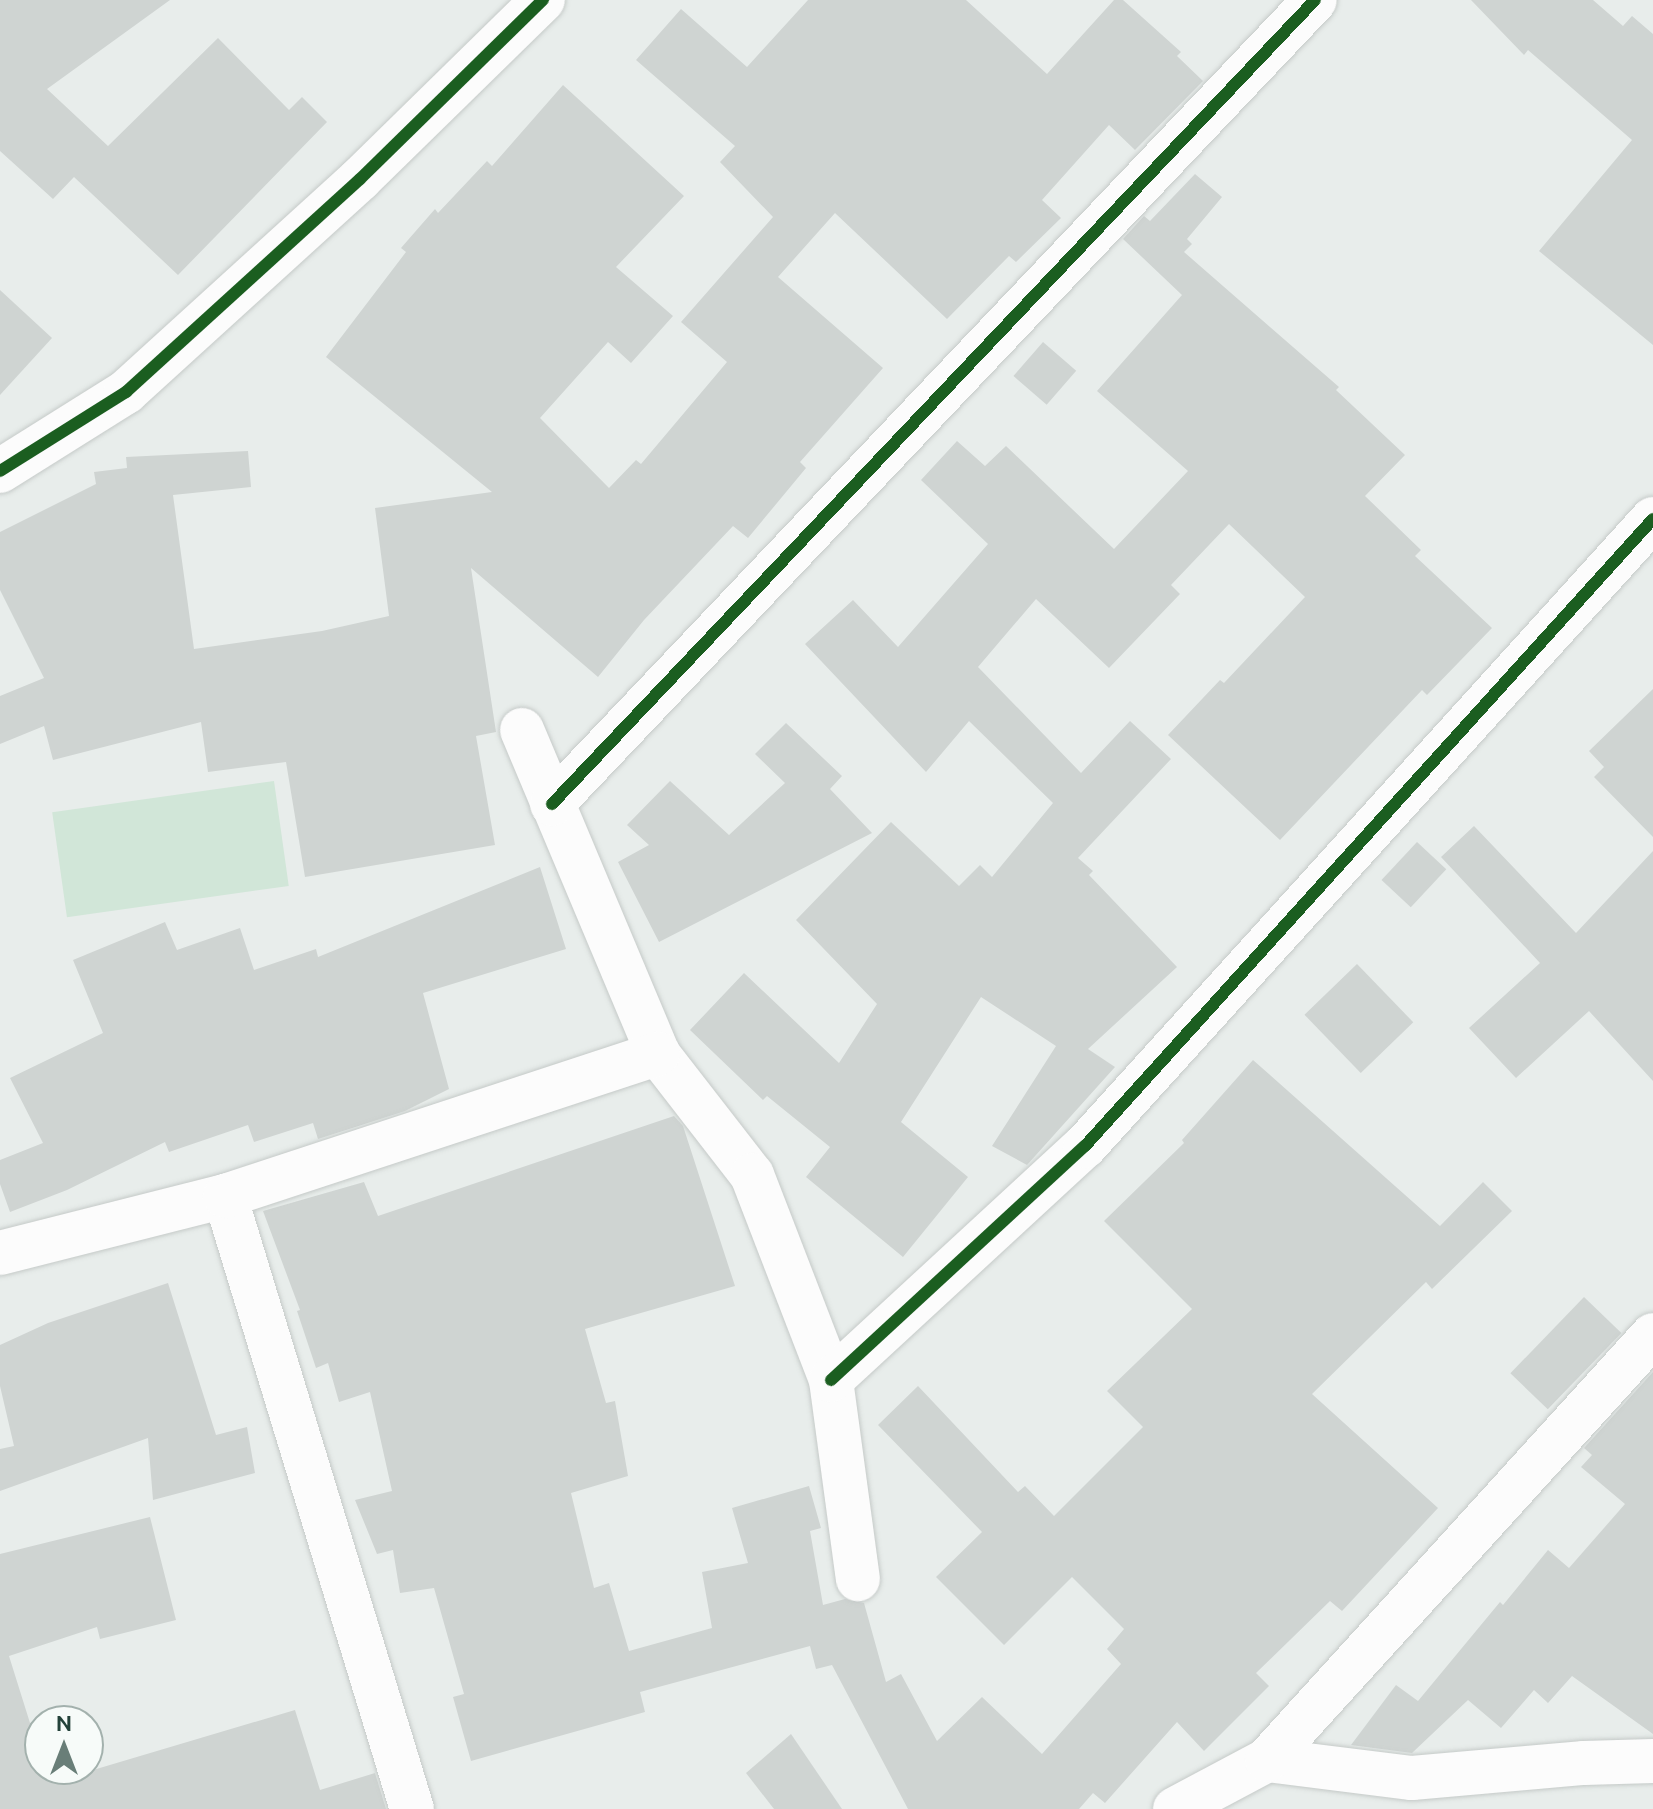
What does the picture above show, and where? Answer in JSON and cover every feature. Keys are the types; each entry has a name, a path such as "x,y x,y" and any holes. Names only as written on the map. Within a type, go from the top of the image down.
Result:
{"street":[{"path":"0,471 126,392 360,179 543,0"},
{"path":"552,804 1315,0"},
{"path":"831,1380 1085,1146 1653,519"},
{"path":"522,730 658,1054 752,1175 831,1380 858,1579"},
{"path":"0,1253 225,1196 658,1054"},
{"path":"225,1196 412,1809"},
{"path":"1175,1809 1267,1760 1653,1335"},
{"path":"1267,1760 1412,1778 1584,1763 1653,1761"}],"green space":[{"path":"274,781 289,886 67,917 52,812"}],"building":[{"path":"0,0 170,0 47,89 108,146 218,38 289,110 302,97 327,122 178,275 74,177 53,199 0,151"},
{"path":"808,0 966,0 1047,74 1114,0 1123,0 1181,52 1177,56 1203,81 1135,150 1109,125 1042,200 1061,218 1016,262 1009,256 947,319 835,213 778,277 883,368 800,462 806,468 748,538 733,526 644,620 598,677 471,568 496,732 476,736 495,845 305,877 286,762 208,772 201,722 53,760 44,726 0,744 0,696 44,678 0,590 0,532 96,484 94,472 127,468 126,457 248,451 251,487 173,495 194,649 322,631 389,616 375,508 492,492 326,357 406,252 401,248 435,209 438,213 487,161 492,166 563,85 684,196 616,267 673,316 631,363 608,342 540,418 609,488 636,460 641,464 727,362 681,322 773,217 720,162 735,146 636,60 681,9 747,67"},
{"path":"1471,0 1593,0 1623,26 1632,16 1653,34 1653,345 1539,251 1632,140 1528,50 1524,55"},
{"path":"1195,174 1222,197 1187,239 1192,244 1184,252 1339,387 1336,390 1405,455 1365,496 1421,550 1415,556 1492,628 1427,695 1422,690 1280,840 1168,735 1220,680 1224,683 1305,597 1229,524 1171,585 1180,594 1109,668 1036,599 978,667 1081,773 1130,721 1171,759 1078,858 1093,871 1089,875 1177,967 1088,1049 1115,1067 1027,1165 992,1146 1056,1046 981,997 901,1122 968,1177 903,1257 806,1177 830,1147 767,1096 763,1100 690,1030 744,973 839,1063 877,1004 796,920 891,822 959,886 980,865 992,877 1053,803 969,721 926,772 805,644 853,600 898,647 988,544 921,480 957,441 985,466 1006,446 1114,549 1188,471 1097,391 1182,295 1123,239 1144,216 1150,221"},
{"path":"0,290 52,338 0,395"},
{"path":"1043,342 1076,371 1047,405 1013,376"},
{"path":"1653,689 1653,837 1594,777 1604,767 1589,751"},
{"path":"786,723 842,776 830,789 872,833 659,942 618,862 649,845 627,825 670,781 729,835 785,783 755,754"},
{"path":"1474,826 1576,933 1653,851 1653,1081 1589,1011 1516,1078 1469,1028 1540,963 1441,857"},
{"path":"1417,842 1446,869 1411,907 1382,880"},
{"path":"540,867 566,949 423,993 449,1089 405,1111 318,1139 313,1123 254,1142 248,1125 169,1152 165,1142 67,1190 10,1212 0,1184 0,1160 43,1143 10,1078 103,1033 73,960 165,922 177,950 240,928 254,970 316,949 318,957"},
{"path":"1357,964 1413,1022 1361,1073 1304,1015"},
{"path":"1253,1060 1440,1226 1483,1182 1512,1211 1432,1289 1426,1282 1312,1394 1438,1508 1342,1611 1330,1601 1256,1673 1269,1686 1204,1751 1177,1722 1105,1803 1093,1793 1079,1809 908,1809 832,1665 816,1669 810,1646 640,1692 645,1712 471,1761 453,1697 464,1694 434,1588 400,1593 393,1550 377,1554 355,1500 392,1491 370,1392 339,1402 328,1363 316,1368 297,1311 300,1310 263,1211 364,1182 378,1216 674,1116 683,1126 735,1286 585,1329 606,1403 615,1401 628,1476 571,1493 594,1588 609,1583 629,1651 712,1628 702,1572 748,1563 732,1508 809,1486 821,1528 810,1531 823,1605 845,1599 864,1603 886,1682 901,1674 937,1741 982,1697 1042,1754 1121,1664 1107,1649 1124,1629 1072,1577 1004,1645 936,1577 982,1532 878,1425 918,1386 1018,1492 1025,1486 1054,1516 1143,1427 1107,1391 1192,1309 1104,1221 1184,1143 1182,1140"},
{"path":"168,1283 216,1435 247,1427 255,1473 153,1500 148,1438 0,1491 0,1449 14,1446 0,1386 0,1345 48,1323"},
{"path":"1584,1297 1621,1333 1548,1409 1510,1373"},
{"path":"1653,1372 1653,1734 1572,1676 1548,1703 1534,1690 1501,1728 1468,1700 1412,1753 1351,1745 1396,1685 1418,1701 1500,1602 1503,1605 1548,1550 1569,1568 1625,1504 1581,1467 1592,1455 1584,1448"},
{"path":"150,1517 176,1620 100,1639 97,1627 9,1656 24,1705 24,1785 104,1785 104,1767 295,1710 320,1790 375,1773 386,1809 0,1809 0,1554"},
{"path":"791,1734 842,1809 774,1809 746,1773"}],"cycle path":[{"path":"0,471 126,392 360,179 543,0"},
{"path":"552,804 1315,0"},
{"path":"831,1380 1085,1146 1653,519"}]}
